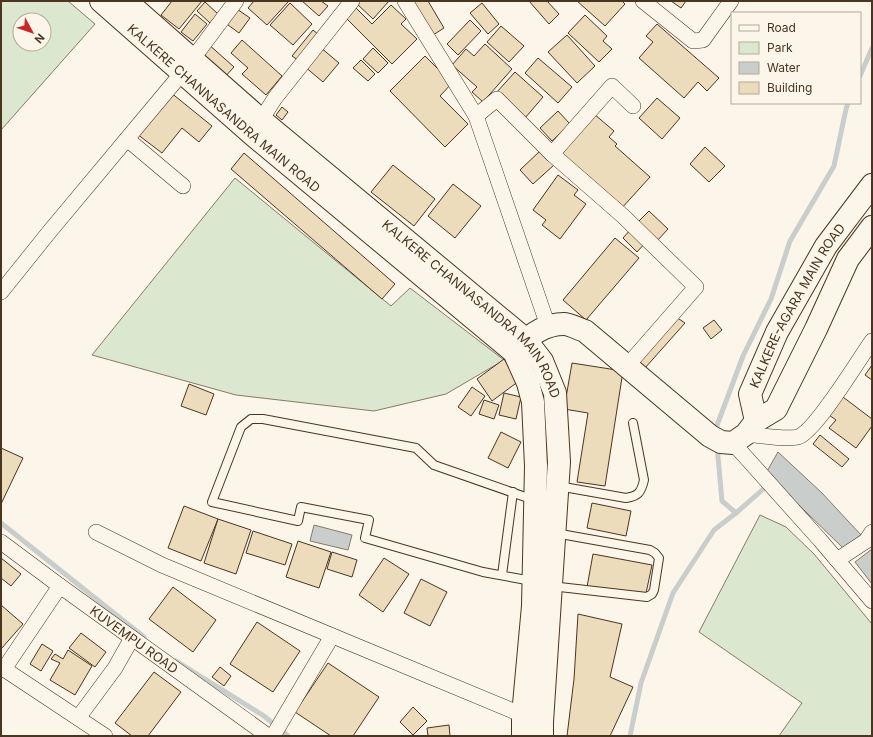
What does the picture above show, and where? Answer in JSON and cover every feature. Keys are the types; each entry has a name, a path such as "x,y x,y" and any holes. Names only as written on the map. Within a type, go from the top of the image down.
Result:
{"main road":[{"name":"KALKERE CHANNASANDRA MAIN ROAD","path":"101,1 261,120 520,345"},
{"name":"KALKERE CHANNASANDRA MAIN ROAD","path":"126,1 252,134 542,361 554,393 559,462 548,499 554,533 542,584"},
{"name":"KALKERE-AGARA MAIN ROAD","path":"733,435 777,332 826,246 872,185"},
{"name":"KALKERE-AGARA MAIN ROAD","path":"733,435 776,409 816,329 848,259 872,227"},
{"path":"520,345 548,326 565,324 585,331 627,366 733,435"},
{"path":"532,727 533,606 542,584 548,499"}],"street":[{"path":"1,292 40,242 187,66 236,1"},
{"path":"261,120 275,98 352,1"},
{"path":"405,1 476,116 548,326"},
{"path":"643,1 693,41 703,40 731,1"},
{"path":"552,154 612,86 634,106"},
{"path":"476,116 497,99 552,154 623,216 696,287 627,366"},
{"path":"127,139 183,186"},
{"path":"733,435 780,438 798,437 809,430 821,416 872,341"},
{"path":"733,435 843,556 872,601"},
{"path":"96,532 162,565 332,636 532,727"},
{"path":"843,556 869,536"},
{"name":"KUVEMPU ROAD","path":"1,542 268,736"},
{"path":"60,586 3,668 104,736"},
{"path":"273,736 332,636"},
{"path":"78,718 116,668 132,638"}],"lane":[{"path":"554,533 656,552 659,558 652,594 646,597 542,584 483,572 366,538 369,520 301,507 298,521 212,502 241,427 251,419 263,419 416,448 434,465 513,492 548,499 626,498 636,496 642,489 644,480 633,424"},
{"path":"502,575 513,492"}],"green space":[{"path":"1,1 68,1 95,24 1,130"},
{"path":"235,178 391,306 410,288 504,360 446,394 374,411 236,395 92,355"},
{"path":"760,515 786,527 814,554 872,624 872,736 779,736 802,703 699,632"}],"water":[{"path":"778,452 822,493 861,535 844,549 766,473"},
{"path":"314,525 352,535 348,550 310,541"},
{"path":"872,549 872,584 855,562"}],"building":[{"path":"172,1 202,1 179,29 161,15"},
{"path":"254,1 289,1 267,25 248,8"},
{"path":"302,1 321,1 328,6 319,16"},
{"path":"358,1 389,1 373,19 356,3"},
{"path":"409,1 428,1 444,28 430,37"},
{"path":"529,1 547,1 559,14 549,24"},
{"path":"577,1 622,1 625,4 605,26"},
{"path":"671,1 686,1 681,8"},
{"path":"205,2 218,14 210,23 197,11"},
{"path":"290,3 312,24 293,45 270,25"},
{"path":"482,3 499,24 488,34 470,13"},
{"path":"353,5 372,24 391,5 406,19 401,24 417,39 392,64 343,15"},
{"path":"234,7 250,18 239,33 224,22"},
{"path":"195,14 207,24 193,41 181,32"},
{"path":"585,15 607,36 603,41 612,49 599,62 568,33"},
{"path":"470,20 481,31 458,55 447,44"},
{"path":"657,24 719,78 707,91 698,82 684,98 639,58 653,42 646,36"},
{"path":"501,26 524,46 509,62 487,42"},
{"path":"313,30 319,35 298,60 292,56"},
{"path":"567,35 595,66 577,83 548,52"},
{"path":"242,40 282,76 266,95 242,74 248,68 231,53"},
{"path":"207,43 234,67 221,81 195,58"},
{"path":"485,44 512,69 483,102 472,92 477,87 452,65 466,49 474,56"},
{"path":"320,47 339,63 323,82 304,66"},
{"path":"373,48 388,63 378,73 363,59"},
{"path":"425,56 452,83 440,96 468,124 445,147 390,91"},
{"path":"538,58 572,87 558,103 525,73"},
{"path":"361,60 375,74 368,81 353,68"},
{"path":"515,72 543,97 525,118 496,93"},
{"path":"170,92 212,126 199,142 182,128 162,153 137,134"},
{"path":"657,98 680,118 662,139 639,118"},
{"path":"282,107 288,112 282,120 276,115"},
{"path":"558,111 570,124 552,141 540,128"},
{"path":"594,114 614,131 609,137 617,144 615,146 650,177 620,210 558,154"},
{"path":"705,147 725,166 709,182 690,164"},
{"path":"541,150 554,165 533,184 520,170"},
{"path":"244,153 395,284 382,299 231,169"},
{"path":"393,165 435,199 414,226 371,192"},
{"path":"558,175 578,190 574,195 586,204 560,239 542,225 546,220 533,210"},
{"path":"453,184 481,206 455,238 428,216"},
{"path":"649,211 668,229 656,242 636,224"},
{"path":"632,228 646,242 637,252 623,238"},
{"path":"615,238 639,258 586,320 563,300"},
{"path":"676,317 685,323 645,368 637,361"},
{"path":"714,320 722,330 711,339 703,328"},
{"path":"504,359 519,381 492,401 477,379"},
{"path":"572,363 623,371 605,486 577,482 588,413 564,409"},
{"path":"872,365 872,380 865,375"},
{"path":"189,384 214,394 206,415 181,406"},
{"path":"472,387 485,396 471,416 458,407"},
{"path":"504,393 521,397 516,419 499,415"},
{"path":"843,397 872,419 872,426 856,448 829,428 836,420 829,415"},
{"path":"484,400 499,405 494,419 479,414"},
{"path":"501,432 521,442 508,468 488,458"},
{"path":"820,435 849,459 842,467 813,444"},
{"path":"1,448 23,458 1,504"},
{"path":"592,503 631,511 626,536 587,528"},
{"path":"184,506 218,519 201,561 168,548"},
{"path":"218,519 251,530 236,574 204,563"},
{"path":"253,531 292,544 285,565 246,553"},
{"path":"298,541 331,552 319,588 286,577"},
{"path":"332,552 357,560 352,577 327,569"},
{"path":"593,554 652,565 645,598 587,587"},
{"path":"1,558 21,574 11,586 1,578"},
{"path":"384,558 409,574 383,612 359,595"},
{"path":"421,579 447,592 430,626 404,613"},
{"path":"173,587 216,620 193,652 149,619"},
{"path":"1,605 23,624 1,649"},
{"path":"578,614 622,624 610,677 633,687 610,736 567,736 574,679"},
{"path":"257,622 300,651 273,692 230,664"},
{"path":"81,633 106,652 95,667 69,648"},
{"path":"42,644 53,651 41,671 30,664"},
{"path":"68,650 92,666 75,695 50,680 60,663 51,659 55,654 63,659"},
{"path":"328,663 379,697 353,736 331,736 295,712"},
{"path":"220,667 231,676 224,686 212,677"},
{"path":"154,672 181,692 148,736 132,736 115,723"},
{"path":"413,707 427,721 413,735 400,722"},
{"path":"449,725 450,736 428,736 427,728"}],"waterway":[{"path":"861,74 872,48"},
{"path":"716,432 716,428 743,356 771,299 790,241 834,166 848,104"},
{"path":"717,446 722,501 736,513"},
{"path":"630,736 641,683 673,593 714,530 768,485"},
{"path":"1,523 144,637"},
{"path":"176,661 264,716 288,736"}]}
